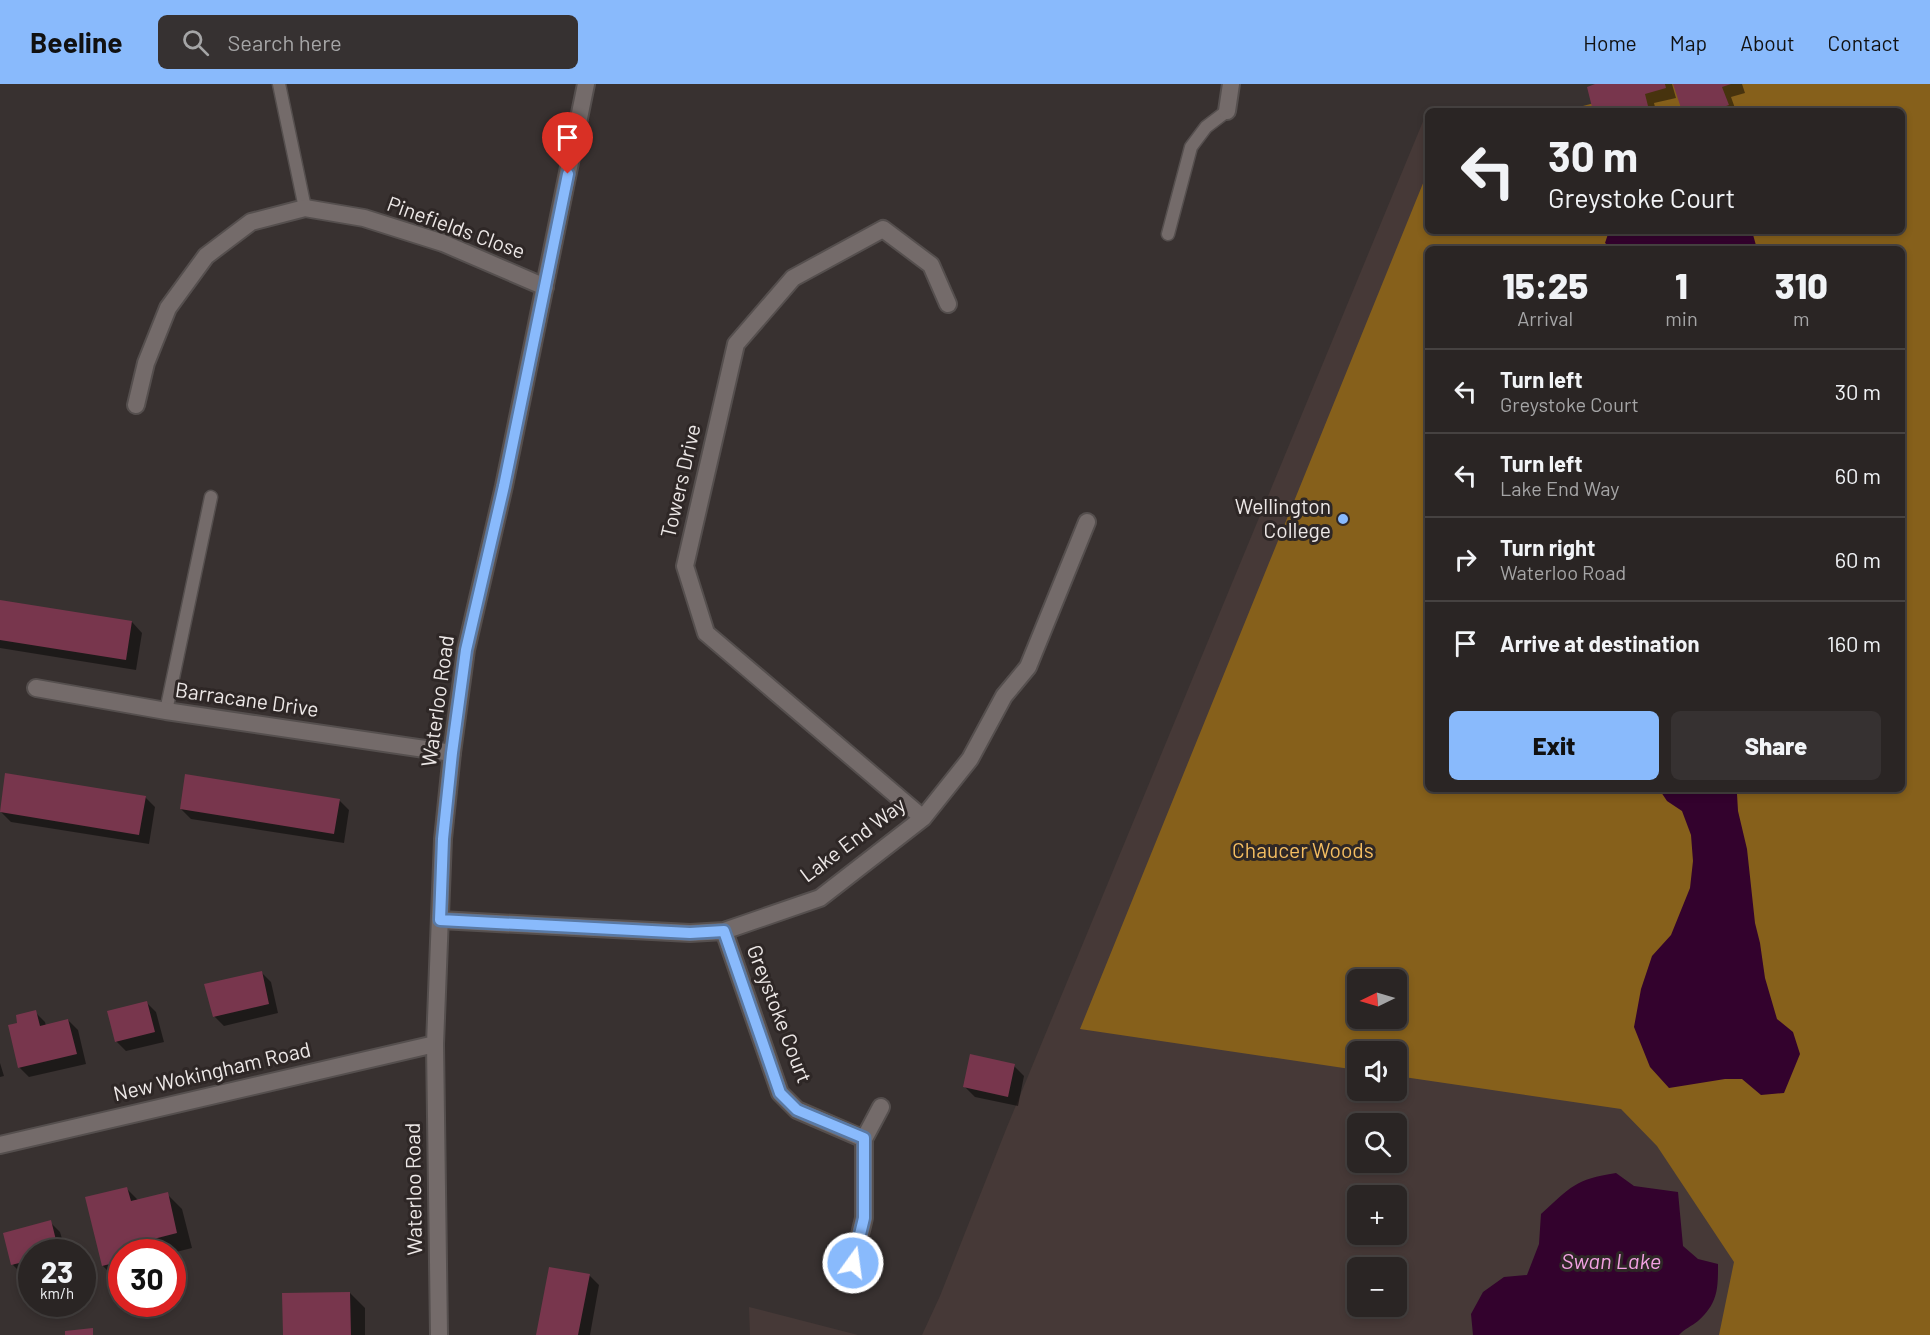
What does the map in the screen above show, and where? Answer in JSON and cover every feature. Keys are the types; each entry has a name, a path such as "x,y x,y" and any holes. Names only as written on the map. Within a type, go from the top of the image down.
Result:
{"street":[{"name":"Waterloo Road","path":"439,1335 435,1044 443,839 452,753 466,650 545,287 586,84"},
{"path":"1227,111 1231,84"},
{"name":"Pinefields Close","path":"136,405 146,363 168,309 206,256 251,222 305,208 364,218 443,243 545,287"},
{"name":"Towers Drive","path":"922,818 706,633 685,566 736,344 794,278 883,230 931,265 948,304"},
{"name":"Lake End Way","path":"440,920 690,933 724,931 820,898 922,818 970,759 1004,696 1028,667 1087,522"},
{"name":"Barracane Drive","path":"36,688 166,711 452,753"},
{"name":"Greystoke Court","path":"724,931 780,1093 797,1110 864,1138"},
{"name":"New Wokingham Road","path":"0,1145 418,1046 435,1044"},
{"path":"853,1263 864,1218 864,1138 881,1107"}],"lane":[{"path":"279,84 305,208"},
{"path":"1168,234 1191,147 1206,127 1227,111"},
{"path":"166,711 211,496"}],"shaded area":[{"name":"Wellington College","path":"1930,84 1930,1335 922,1335 940,1296 1007,1127 1424,119 1425,234 1905,234 1905,108"},
{"path":"749,1307 858,1335 750,1335"}],"green space":[{"name":"Wellington College","path":"1666,84 1930,84 1930,1335 1719,1335 1734,1262 1657,1146 1621,1109 1407,1077 1407,1041 1347,1041 1347,1069 1080,1029 1425,178 1425,234 1905,234 1905,108 1575,108"}],"water":[{"path":"1608,234 1753,234 1756,246 1609,246 1605,243"},
{"path":"1661,792 1738,792 1738,811 1747,849 1755,923 1765,978 1777,1019 1793,1032 1800,1054 1784,1093 1761,1095 1742,1079 1725,1079 1669,1088 1650,1067 1634,1027 1641,989 1652,956 1671,935 1690,888 1693,861 1691,835 1682,811 1667,801"},
{"name":"Swan Lake","path":"1616,1173 1634,1186 1678,1192 1683,1246 1698,1259 1718,1264 1715,1295 1705,1314 1679,1335 1473,1335 1471,1314 1483,1292 1504,1277 1527,1275 1539,1244 1541,1214 1582,1181"}],"building":[{"path":"1595,84 1665,84 1666,88 1645,94 1648,106 1592,108 1587,87"},
{"path":"1673,84 1731,84 1722,87 1729,105 1720,108 1681,108"},
{"path":"0,600 132,621 126,660 0,640"},
{"path":"5,773 146,796 139,835 0,812"},
{"path":"185,774 340,799 334,834 180,809"},
{"path":"262,971 269,1004 213,1017 204,984"},
{"path":"147,1001 155,1032 115,1042 107,1011"},
{"path":"36,1010 40,1026 68,1019 77,1054 18,1068 8,1025 17,1023 16,1015"},
{"path":"970,1054 1015,1064 1008,1097 963,1087"},
{"path":"127,1187 131,1201 168,1192 177,1233 154,1239 108,1239 108,1264 102,1266 85,1197"},
{"path":"51,1220 56,1239 18,1239 18,1263 11,1265 3,1233"},
{"path":"549,1267 590,1274 578,1335 536,1335"},
{"path":"350,1292 351,1335 283,1335 282,1293"},
{"path":"93,1328 93,1335 65,1335 65,1331"}],"place":[{"name":"Wellington College","path":"1343,519"}],"route":[{"path":"568,174 504,486 466,650 443,839 440,920 690,933 724,931 780,1093 797,1110 864,1138 864,1218 853,1263"}],"park label":[{"name":"Chaucer Woods","path":"1303,851"}]}
